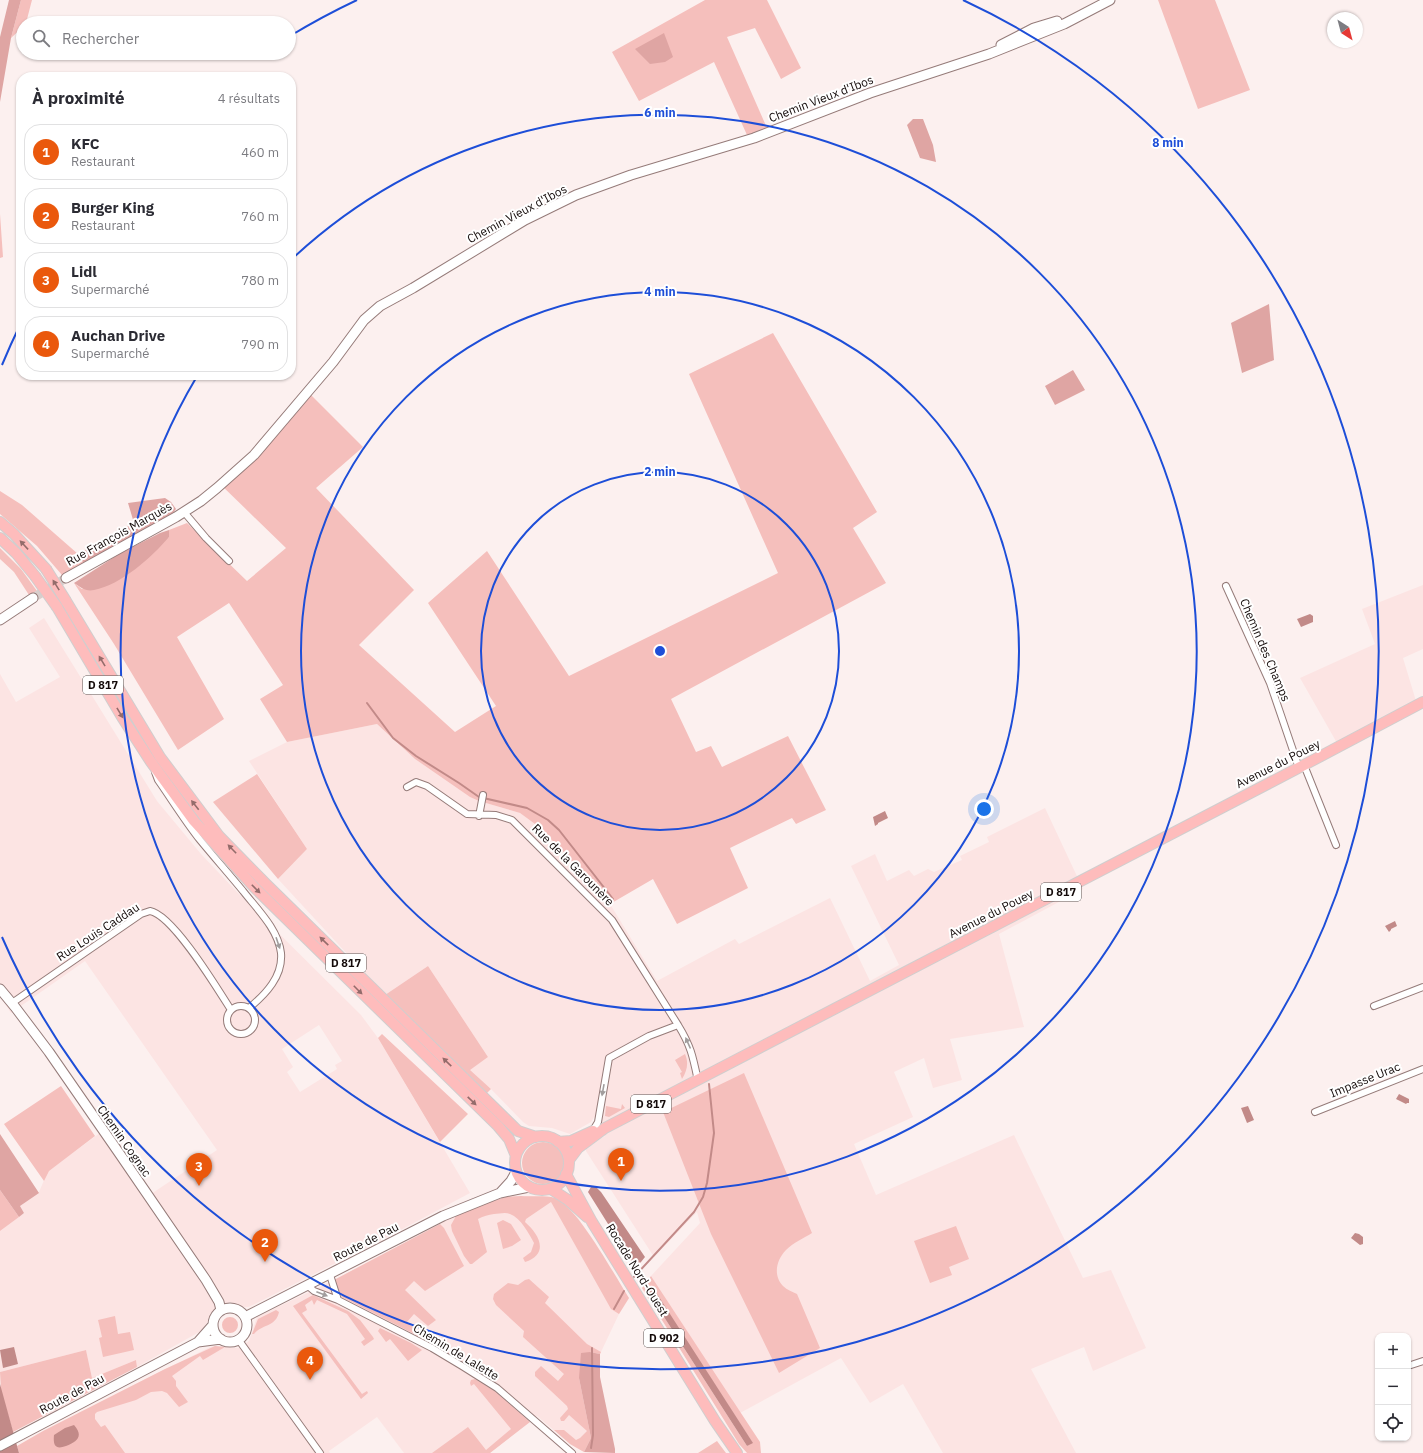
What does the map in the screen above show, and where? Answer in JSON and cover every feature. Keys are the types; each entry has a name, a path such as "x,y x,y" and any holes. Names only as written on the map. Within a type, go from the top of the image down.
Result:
{"main road":[{"name":"D 817","path":"0,522 19,539 46,569 160,757 219,836 272,890 518,1131 536,1137"},
{"name":"D 817","path":"0,538 16,553 35,576 57,607 122,717 151,762 194,821 254,887 498,1126 509,1138 516,1156"},
{"name":"Avenue du Pouey","path":"698,1080 1302,767 1423,702"},
{"name":"D 817","path":"569,1160 578,1148 605,1128 698,1080"},
{"name":"D 817","path":"558,1142 571,1141 605,1128"},
{"path":"529,1187 523,1183 516,1172 516,1156 523,1143 536,1137 544,1136 552,1138 558,1142 563,1147 569,1160 566,1174 562,1180 551,1189"},
{"name":"Rocade Nord-Ouest","path":"566,1174 592,1222 715,1421 737,1453"},
{"name":"Route de Pau","path":"529,1187 536,1190 551,1189"},
{"name":"Rocade Nord-Ouest","path":"551,1189 568,1200 592,1222"}],"street":[{"name":"Chemin Vieux d'Ibos","path":"184,512 217,488 254,455 333,362 364,320 380,306 413,288 525,220 576,195 618,180 754,138 870,92 989,54 1064,24 1110,0"},
{"path":"184,512 206,538 229,561"},
{"name":"Rue François Marquès","path":"66,578 184,512"},
{"name":"Chemin des Champs","path":"1226,586 1270,683 1302,767 1336,845"},
{"path":"0,620 33,598"},
{"path":"151,762 158,780 187,822 258,910 278,939 281,959 276,979 263,995 249,1008"},
{"name":"Rue de la Garounère","path":"407,786 416,782 427,786 467,814 496,816 512,820 612,920 688,1041 694,1057 698,1080"},
{"path":"479,816 482,798"},
{"name":"Rue Louis Caddau","path":"12,1003 141,914 150,911 160,916 181,937 231,1010"},
{"path":"1374,1006 1423,987"},
{"name":"Chemin Cognac","path":"0,989 51,1056 206,1280 219,1302 221,1310"},
{"path":"240,1006 249,1008 255,1016 252,1030 244,1034 234,1033 228,1027 226,1018 231,1010 240,1006"},
{"path":"592,1132 598,1122 609,1058 649,1036 678,1025"},
{"name":"Impasse Urac","path":"1315,1112 1423,1068"},
{"name":"Route de Pau","path":"500,1193 511,1181 516,1172"},
{"name":"Route de Pau","path":"245,1317 330,1275 440,1217 500,1193 529,1187"},
{"path":"330,1275 338,1300"},
{"name":"Chemin de Lalette","path":"308,1286 314,1291 338,1300 432,1348 497,1388 572,1453"},
{"path":"221,1310 232,1308 237,1309 245,1317 247,1322 245,1332 238,1339 320,1453"},
{"name":"Route de Pau","path":"198,1342 213,1325 217,1314 221,1310"},
{"path":"213,1325 214,1330 221,1339"},
{"name":"Route de Pau","path":"0,1446 198,1342 221,1339 227,1341 238,1339"},
{"path":"1411,1365 1423,1361"}],"shaded area":[{"path":"9,0 21,0 11,38 0,102 0,37"},
{"path":"21,0 32,0 28,16 17,16"},
{"path":"705,0 767,0 801,68 781,79 755,28 727,37 767,128 747,135 714,62 639,101 612,52"},
{"path":"1158,0 1215,0 1250,90 1198,109"},
{"path":"16,19 16,33 11,38"},
{"path":"664,33 673,57 665,62 650,64 635,49"},
{"path":"913,119 923,119 933,145 936,162 920,158 907,125"},
{"path":"0,214 3,257 0,258"},
{"path":"1269,304 1274,360 1242,373 1231,323"},
{"path":"773,333 877,512 853,528 886,583 671,699 696,752 711,746 722,767 788,736 826,810 796,824 792,818 730,848 748,888 677,924 653,879 610,904 557,845 535,824 520,813 470,797 415,759 377,724 287,742 260,699 283,685 229,603 177,637 224,719 178,750 114,644 74,583 82,589 169,537 169,530 187,523 247,581 286,548 218,482 242,462 305,389 363,447 316,488 414,590 359,645 455,732 496,706 428,603 487,551 569,676 778,573 689,374"},
{"path":"1073,370 1085,390 1055,405 1045,386"},
{"path":"0,491 22,505 78,554 80,560 85,563 62,575 37,546 0,514"},
{"path":"165,498 171,502 176,509 172,514 85,563 80,560 78,554 134,523 128,503"},
{"path":"169,530 169,537 154,553 135,569 115,582 104,587 91,590 83,589 74,583 119,554"},
{"path":"0,548 21,569 37,591 29,595 14,572 0,559"},
{"path":"1423,585 1423,649 1403,658 1416,701 1337,743 1300,678 1375,644 1362,609"},
{"path":"1310,614 1313,616 1313,622 1301,627 1297,619"},
{"path":"44,618 157,801 201,854 238,893 361,1015 378,1038 470,1193 255,1304 248,1307 242,1307 230,1302 211,1313 208,1321 201,1331 137,1367 136,1360 92,1378 86,1350 0,1372 0,1231 24,1213 20,1206 39,1192 48,1171 104,1130 151,1194 217,1150 85,961 11,1013 0,996 0,674 16,702 60,677 29,628","holes":["319,1025 342,1061 335,1065 337,1069 300,1092 287,1072 293,1067 282,1049"]},
{"path":"377,724 415,759 470,797 520,813 535,824 557,845 610,904 657,981 735,939 739,944 830,898 870,981 899,965 851,866 875,854 887,881 909,870 914,876 928,869 934,872 962,860 960,856 989,842 987,837 1045,808 1083,889 999,934 1024,1027 950,1039 962,1080 933,1088 924,1058 894,1072 913,1117 854,1144 876,1195 1014,1135 1083,1278 1111,1270 1146,1348 1093,1371 1084,1347 1031,1369 1076,1453 943,1453 903,1384 870,1403 841,1358 740,1413 651,1276 700,1223 697,1212 654,1257 586,1151 586,1148 591,1144 605,1136 594,1117 591,1122 570,1134 552,1128 529,1126 523,1122 491,1089 469,1070 488,1057 428,966 385,995 278,879 307,849 249,761 287,742"},
{"path":"257,774 307,849 278,879 213,802"},
{"path":"885,811 888,818 875,826 873,817"},
{"path":"1395,921 1397,926 1389,932 1385,926"},
{"path":"428,966 488,1057 470,1070 491,1089 487,1093 385,995"},
{"path":"382,1034 468,1114 440,1142 378,1038"},
{"path":"685,1054 687,1067 682,1079 680,1073 682,1072 675,1060"},
{"path":"744,1073 812,1233 786,1250 778,1263 777,1273 783,1286 797,1294 820,1348 779,1373 711,1234 663,1112"},
{"path":"61,1086 95,1136 49,1171 44,1181 4,1124"},
{"path":"1399,1094 1409,1099 1409,1103 1406,1104 1396,1099"},
{"path":"622,1104 625,1108 609,1117 605,1116 606,1106 621,1109"},
{"path":"1248,1106 1254,1120 1247,1123 1241,1108"},
{"path":"0,1134 39,1193 20,1206 24,1213 19,1217 0,1190"},
{"path":"543,1142 558,1148 564,1163 558,1178 543,1184 528,1178 522,1163 528,1148"},
{"path":"595,1186 601,1192 645,1257 635,1267 588,1192 591,1187"},
{"path":"0,1190 19,1217 0,1231"},
{"path":"521,1196 554,1198 563,1203 578,1218 629,1298 619,1314 600,1354 590,1352 591,1438 584,1452 570,1444 537,1416 490,1453 404,1453 377,1417 329,1451 330,1453 67,1453 78,1413 210,1347 238,1348 249,1341 257,1317 334,1280 451,1218 484,1204 506,1197"},
{"path":"521,1196 555,1198 564,1204 574,1214 595,1243 629,1298 619,1314 611,1309 551,1202 526,1219 525,1222 534,1232 540,1244 538,1254 533,1258 525,1262 523,1258 531,1252 534,1243 524,1227 514,1216 508,1213 502,1213 488,1215 478,1219 487,1252 470,1264 464,1256 452,1231 451,1225 456,1216 484,1204 506,1197"},
{"path":"503,1220 511,1224 521,1240 512,1246 503,1249 497,1223"},
{"path":"440,1224 444,1228 464,1266 425,1291 414,1281 405,1290 436,1320 428,1326 414,1314 407,1322 420,1333 418,1336 342,1297 334,1280"},
{"path":"956,1226 969,1259 949,1267 952,1275 930,1283 914,1241"},
{"path":"1355,1233 1363,1237 1363,1244 1360,1245 1351,1238"},
{"path":"651,1276 760,1442 761,1453 747,1453 739,1444 642,1288","holes":["651,1286 752,1442 747,1446 646,1289"]},
{"path":"529,1279 549,1297 545,1303 587,1344 601,1352 600,1354 590,1352 579,1378 591,1438 584,1452 570,1444 554,1430 564,1430 576,1440 587,1431 569,1415 564,1421 561,1421 560,1418 568,1409 567,1406 535,1376 535,1372 541,1366 558,1381 564,1374 523,1337 524,1331 496,1305 493,1299 494,1294 508,1283 518,1285"},
{"path":"652,1286 753,1443 747,1446 646,1289"},
{"path":"313,1295 348,1311 360,1320 374,1339 364,1346 361,1342 365,1339 347,1314 317,1300 314,1305 312,1300 305,1305 307,1310 302,1313 362,1394 367,1391 368,1393 361,1399 293,1306"},
{"path":"276,1310 279,1312 272,1323 252,1334 258,1319"},
{"path":"115,1316 118,1334 130,1332 134,1350 103,1357 99,1338 102,1337 98,1320"},
{"path":"227,1317 233,1317 238,1322 236,1331 233,1333 227,1333 222,1328 222,1322"},
{"path":"380,1328 422,1350 408,1361 390,1339 386,1342 378,1331"},
{"path":"215,1346 225,1347 203,1360 200,1356 172,1376 176,1381 176,1386 188,1402 179,1407 167,1393 162,1391 151,1392 136,1400 97,1412 95,1414 95,1419 101,1427 105,1425 125,1453 19,1453 17,1446 43,1431 165,1369"},
{"path":"14,1347 18,1364 3,1368 0,1350"},
{"path":"86,1350 92,1378 136,1360 137,1367 13,1432 1,1391 0,1372"},
{"path":"590,1352 600,1354 600,1377 615,1453 584,1452 591,1438 579,1378 581,1353"},
{"path":"475,1379 496,1392 530,1422 490,1453 432,1453 468,1427 486,1450 511,1429 474,1384 471,1386 471,1380"},
{"path":"0,1384 19,1453 0,1453"},
{"path":"74,1425 79,1432 78,1438 70,1444 57,1447 54,1444 54,1435 65,1428"},
{"path":"717,1441 726,1453 698,1453"}],"waterway":[{"path":"367,703 393,738 416,756 479,797 527,808 548,820 559,830 613,899"},
{"path":"634,1277 694,1212 703,1197 707,1183 714,1133 709,1084"},
{"path":"614,1309 624,1291"},
{"path":"591,1448 593,1435 592,1348"}],"tunnel":[{"path":"33,598 66,578"}],"place":[{"name":"KFC","path":"621,1181"},
{"name":"Lidl","path":"199,1186"},
{"name":"Burger King","path":"265,1262"},
{"name":"Auchan Drive","path":"310,1380"}]}
